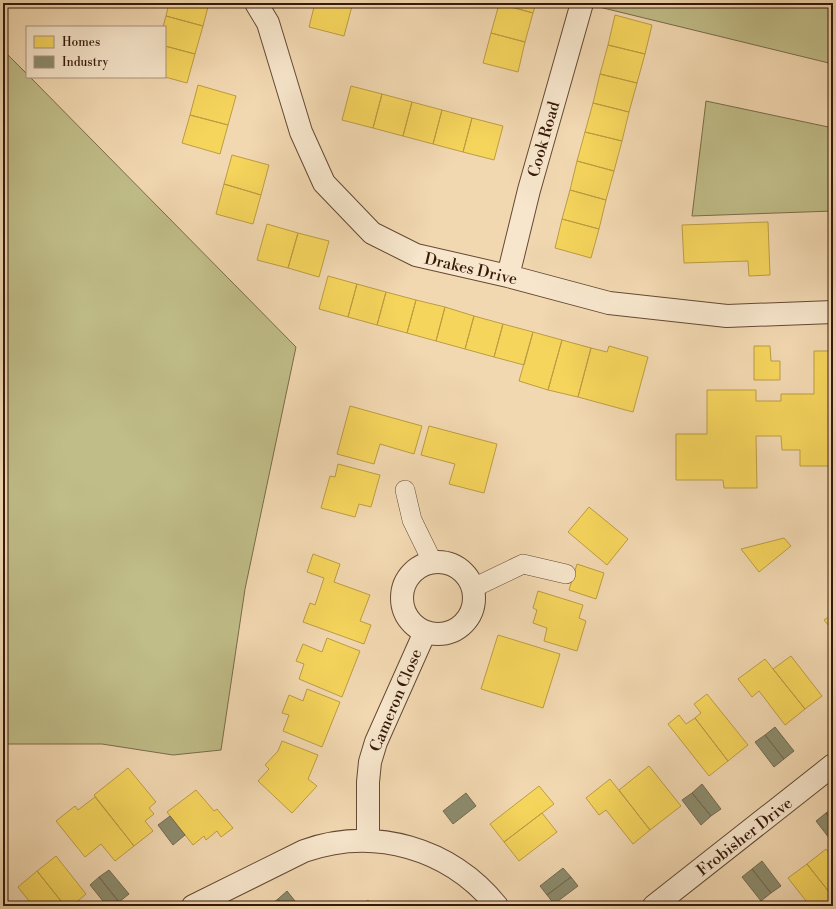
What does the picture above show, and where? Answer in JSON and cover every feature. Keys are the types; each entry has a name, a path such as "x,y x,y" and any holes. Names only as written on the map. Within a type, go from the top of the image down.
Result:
{"street":[{"name":"Drakes Drive","path":"256,3 268,23 301,132 324,183 372,233 416,255 508,276 609,303 727,316 833,312"},
{"name":"Cook Road","path":"508,276 529,190 582,3"},
{"path":"433,562 446,563 458,567 467,576 473,588"},
{"name":"Cameron Close","path":"433,562 421,566 412,573 405,583 402,594 403,606 407,617 415,626 425,632 436,634 448,633 458,629 467,621 472,611 475,600 473,588"},
{"name":"Cameron Close","path":"368,841 368,782 370,762 376,742 425,632"},
{"name":"Frobisher Drive","path":"654,906 833,765"},
{"path":"193,906 281,861 320,845 340,842 368,841 390,843 415,848 458,869 474,881 497,906"}],"lane":[{"path":"404,490 412,520 433,562"},
{"path":"473,588 523,564 566,574"}],"shaded area":[{"path":"600,3 833,3 833,64 599,7"},
{"path":"3,50 26,73 26,78 31,78 296,347 245,589 221,750 173,755 102,744 3,744"},
{"path":"706,101 833,128 833,211 692,216"}],"building: Homes":[{"path":"169,3 209,3 203,26 166,16"},
{"path":"315,3 338,3 352,6 344,36 309,27"},
{"path":"338,3 353,3 352,6"},
{"path":"499,3 536,3 533,13"},
{"path":"499,4 533,13 525,42 491,33"},
{"path":"615,15 652,25 645,54 608,45"},
{"path":"166,16 203,26 195,54 166,46 166,26 163,26"},
{"path":"491,33 525,42 518,72 483,63"},
{"path":"608,45 645,54 637,83 600,74"},
{"path":"166,46 195,54 187,83 166,77"},
{"path":"600,74 637,83 629,112 593,103"},
{"path":"198,85 236,96 228,125 190,115"},
{"path":"351,86 382,94 373,128 342,120"},
{"path":"382,94 412,102 403,136 373,128"},
{"path":"412,102 442,110 433,144 403,136"},
{"path":"593,103 629,112 622,141 585,132"},
{"path":"442,110 472,118 463,152 433,144"},
{"path":"190,115 228,125 220,154 182,143"},
{"path":"472,118 503,126 494,160 463,152"},
{"path":"585,132 622,141 614,171 577,161"},
{"path":"232,155 269,165 261,195 224,184"},
{"path":"577,161 614,171 606,200 570,190"},
{"path":"224,184 261,195 253,224 216,214"},
{"path":"570,190 606,200 599,229 562,219"},
{"path":"562,219 599,229 591,258 555,248"},
{"path":"768,222 770,275 749,276 748,261 684,263 682,225"},
{"path":"267,224 298,233 288,268 257,260"},
{"path":"298,233 329,241 319,277 288,268"},
{"path":"328,276 357,284 348,317 319,309"},
{"path":"357,284 386,292 377,325 348,317"},
{"path":"386,292 416,300 407,333 377,325"},
{"path":"416,300 445,307 436,341 407,333"},
{"path":"445,307 474,316 465,349 436,341"},
{"path":"474,316 503,324 494,357 465,349"},
{"path":"503,324 533,332 524,365 494,357"},
{"path":"533,332 562,340 548,390 519,381"},
{"path":"562,340 591,348 578,397 548,390"},
{"path":"609,346 648,357 633,412 578,397 591,348 607,352"},
{"path":"754,346 770,346 771,361 780,361 780,380 754,380"},
{"path":"814,351 833,351 833,466 800,466 800,450 782,450 781,436 756,436 757,488 724,488 723,480 676,480 676,434 707,434 707,390 756,390 756,401 781,401 781,394 814,394"},
{"path":"350,406 422,426 414,454 380,444 374,464 337,454"},
{"path":"429,426 497,444 484,493 449,484 455,464 421,455"},
{"path":"338,464 380,475 371,507 359,504 355,517 321,508 330,476 335,477"},
{"path":"589,507 628,539 607,565 568,532"},
{"path":"784,538 791,546 759,572 741,549"},
{"path":"313,554 340,564 334,582 370,595 360,621 371,625 364,644 303,622 310,603 315,605 324,578 307,572"},
{"path":"577,564 604,573 596,599 569,590"},
{"path":"538,591 583,605 579,618 586,621 577,651 544,641 547,628 533,623 537,610 533,608"},
{"path":"833,614 833,631 824,620"},
{"path":"498,635 560,654 543,708 481,689"},
{"path":"327,638 360,651 342,697 299,679 304,664 296,661 303,644 322,652"},
{"path":"791,656 822,696 805,709 773,669"},
{"path":"765,659 805,709 785,725 759,691 752,697 738,679"},
{"path":"307,689 340,702 322,747 283,731 289,715 282,713 289,695 303,701"},
{"path":"707,694 748,745 728,761 695,718 701,713 694,704"},
{"path":"679,715 686,724 695,718 728,761 709,776 668,724"},
{"path":"282,741 318,755 308,779 317,786 292,813 258,781 269,769 265,765 278,751"},
{"path":"649,766 681,806 650,830 619,790"},
{"path":"128,768 156,802 149,808 154,814 145,821 153,831 134,846 94,795"},
{"path":"610,779 650,830 633,844 606,810 599,815 586,798"},
{"path":"539,786 554,804 504,842 490,824"},
{"path":"196,790 214,811 217,809 233,828 221,837 217,831 206,840 204,836 193,845 167,812"},
{"path":"95,797 134,846 115,861 101,844 85,857 56,821 75,806 78,810"},
{"path":"542,813 557,832 519,861 504,842"},
{"path":"826,849 833,858 833,897 807,864"},
{"path":"56,856 86,894 72,906 65,906 37,871"},
{"path":"807,864 833,897 833,906 810,906 788,878"},
{"path":"37,871 65,906 33,906 18,887"},
{"path":"368,900 373,906 360,906"}],"building: Industry":[{"path":"833,682 833,692 828,686"},
{"path":"775,727 794,751 784,759 765,735"},
{"path":"765,735 784,759 774,767 755,742"},
{"path":"702,784 721,809 711,816 692,793"},
{"path":"466,793 476,806 453,824 443,811"},
{"path":"692,793 711,816 701,825 682,800"},
{"path":"833,808 833,822 826,813"},
{"path":"826,813 833,822 833,843 816,821"},
{"path":"170,816 185,835 173,845 158,825"},
{"path":"762,861 781,886 771,893 752,869"},
{"path":"563,868 571,877 547,895 540,886"},
{"path":"752,869 771,893 761,901 742,877"},
{"path":"109,870 129,894 119,902 99,877"},
{"path":"99,877 119,902 114,906 107,906 90,885"},
{"path":"571,877 578,886 554,904 547,895"},
{"path":"287,891 299,906 283,906 278,899"},
{"path":"278,899 283,906 269,906"}]}
